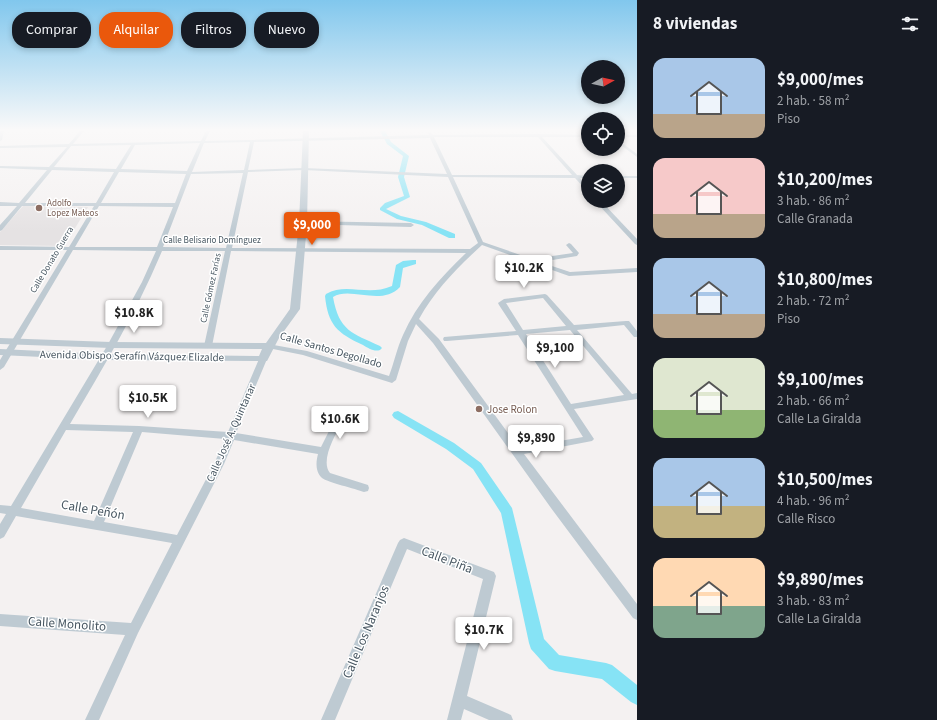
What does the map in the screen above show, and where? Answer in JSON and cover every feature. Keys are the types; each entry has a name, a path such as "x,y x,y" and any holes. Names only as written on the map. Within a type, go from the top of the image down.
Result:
{"street":[{"path":"0,229 55,165"},
{"name":"Calle Donato Guerra","path":"0,367 4,353 14,342 122,165"},
{"path":"0,534 62,427 105,357 160,249 194,165"},
{"name":"Calle Gómez Farías","path":"208,346 246,165"},
{"name":"Calle José A. Quintanar","path":"92,720 134,629 232,436 268,346 275,334 295,309 303,223 304,165"},
{"path":"445,165 481,243 528,261 569,274 637,270"},
{"path":"565,165 581,182"},
{"path":"0,167 190,173 304,169 450,176 581,177"},
{"path":"625,177 637,177"},
{"path":"0,204 177,205"},
{"path":"604,208 637,243"},
{"path":"303,223 411,225"},
{"name":"Calle Santos Degollado","path":"268,346 304,353 392,380 406,336 424,304 448,275 481,243"},
{"path":"528,261 575,255 576,253 569,245"},
{"name":"Calle Belisario Domínguez","path":"0,248 473,251"},
{"path":"518,452 589,439 503,305 502,303 504,301 546,296 572,328 633,396"},
{"path":"416,319 436,341 555,505 637,614"},
{"path":"447,339 626,323 637,335"},
{"name":"Avenida Obispo Serafín Vázquez Elizalde","path":"0,341 111,345 268,346"},
{"name":"Avenida Obispo Serafín Vázquez Elizalde","path":"4,353 105,357 263,359"},
{"path":"568,407 633,396"},
{"path":"337,423 324,450 321,467 322,473 326,476 364,488"},
{"path":"62,427 232,436 324,450"},
{"path":"97,525 139,430"},
{"name":"Calle Peñón","path":"0,509 180,540"},
{"name":"Calle Piña","path":"404,543 490,576 459,700"},
{"name":"Calle Los Naranjos","path":"328,720 404,543"},
{"name":"Calle Monolito","path":"0,620 134,629"},
{"path":"454,720 459,700 506,720"}],"shaded area":[{"path":"23,206 88,207 64,246 0,245 0,232"}],"waterway":[{"path":"404,165 401,177 407,197 388,204 382,209 399,218 424,223 452,236"},
{"path":"377,348 343,331 334,318 329,296 333,293 344,291 371,294 390,290 396,287 399,267 406,263 413,262"},
{"path":"398,415 450,446 477,466 507,512 537,643 555,663 606,671 637,696"}],"place":[{"name":"Adolfo Lopez Mateos","path":"39,208"},
{"name":"Jose Rolon","path":"479,409"}]}
